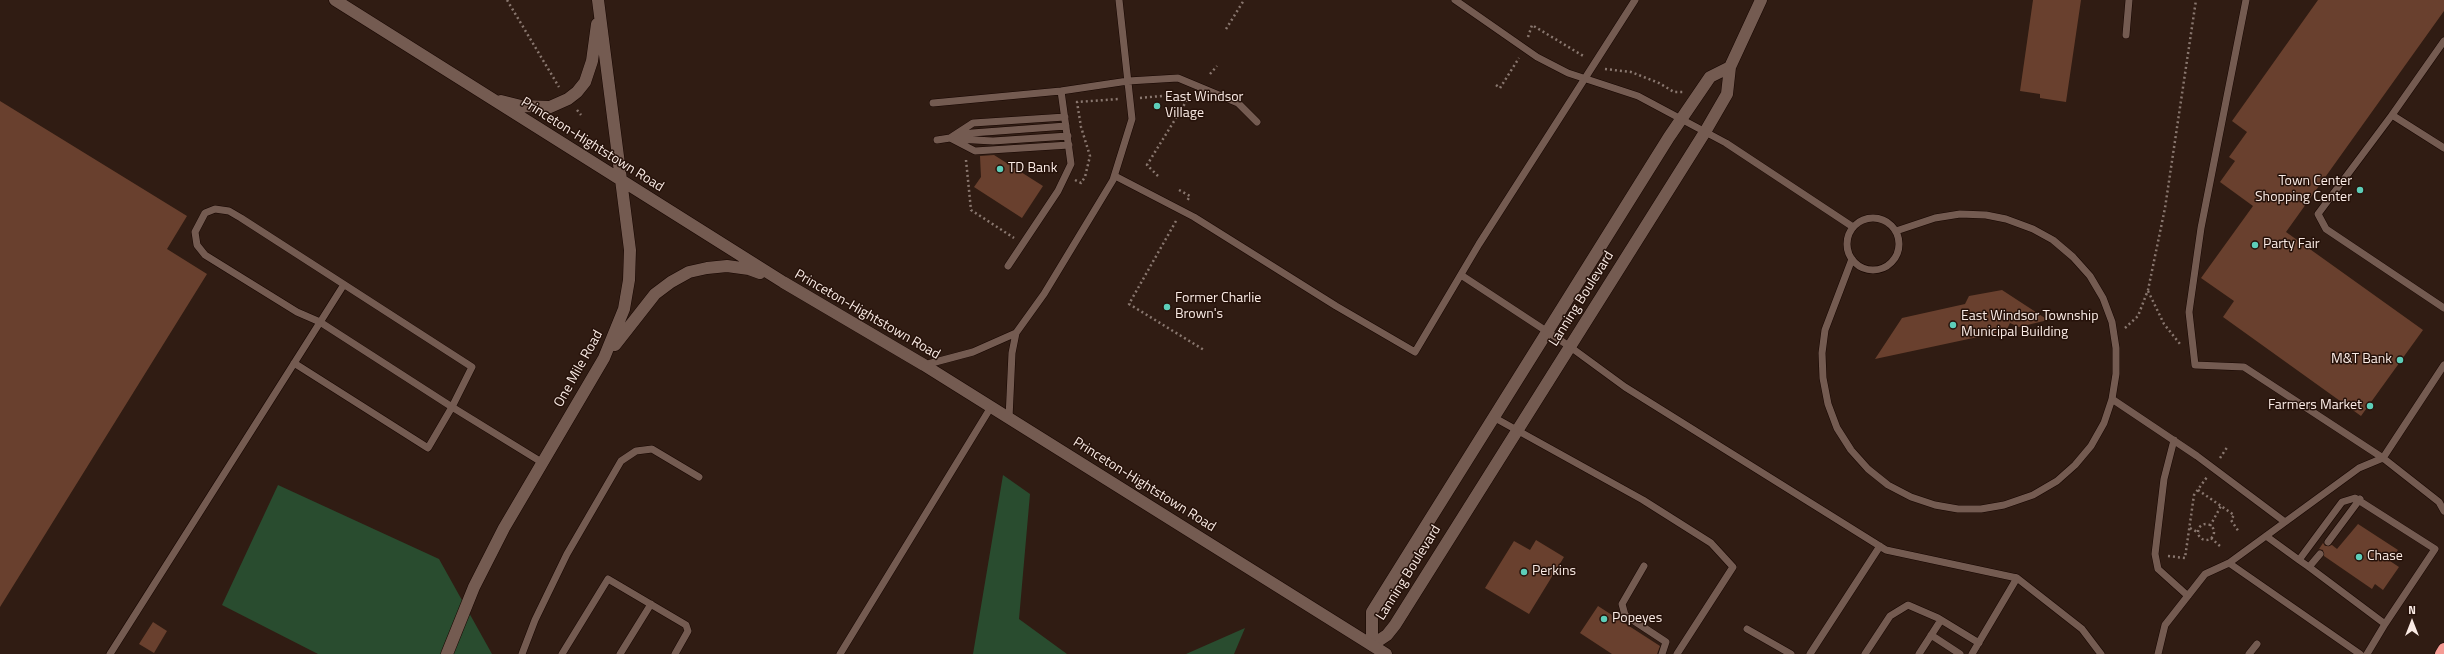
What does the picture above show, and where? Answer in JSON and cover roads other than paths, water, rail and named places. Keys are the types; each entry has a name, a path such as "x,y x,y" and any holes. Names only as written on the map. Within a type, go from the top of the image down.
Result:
{"highway":[{"path":"2441,654 2444,649"}],"street":[{"name":"Princeton-Hightstown Road","path":"335,0 490,99 622,180 783,282 924,365 1386,654"},
{"name":"Lanning Boulevard","path":"1372,645 1387,635 1394,625 1705,132 1727,94 1730,67 1761,0"},
{"path":"490,99 521,106 550,107 568,99 585,82 592,61 599,5"},
{"name":"One Mile Road","path":"447,654 474,587 504,528 604,358 624,309 629,280 630,250 599,5"},
{"name":"Lanning Boulevard","path":"1372,645 1372,612 1549,333 1669,137 1683,120 1710,78 1730,67"},
{"path":"604,358 656,294 671,282 689,272 727,266 749,269 783,282"}],"lane":[{"path":"1009,418 1012,360 1016,333 1044,294 1115,176 1132,119 1119,0"},
{"path":"1455,0 1523,49 1568,73 1638,96 1705,132 1853,227"},
{"path":"1115,176 1182,211 1336,306 1415,352 1461,275 1635,0"},
{"path":"2126,35 2129,0"},
{"path":"2246,0 2201,228 2189,312 2195,365 2244,367 2384,458 2442,503 2444,511"},
{"path":"2444,41 2392,115 2318,214 2326,228 2444,308"},
{"path":"933,103 1061,91 1128,81 1178,78 1238,103 1257,122"},
{"path":"1008,266 1058,191 1071,164 1061,91"},
{"path":"2392,115 2444,148"},
{"path":"950,138 973,123 1064,117"},
{"path":"937,140 972,133 1066,126"},
{"path":"950,138 973,141 993,141 1068,136"},
{"path":"950,138 975,151 1069,145"},
{"path":"294,363 428,448 452,407 472,367 343,286 319,268 229,211 215,209 205,213 199,221 196,232 197,245 205,256 297,312 320,322 452,407 543,463"},
{"path":"1852,260 1866,269 1884,268 1896,256 1899,240 1896,231 1884,220 1876,218 1867,219 1853,227 1847,243 1852,260 1825,330 1822,353 1823,378 1828,404 1837,428 1851,450 1868,469 1888,485 1905,494 1935,505 1958,509 1981,509 2004,506 2033,495 2057,480 2079,460 2091,446 2104,423 2112,399 2116,374 2113,330 2103,298 2090,276 2073,257 2053,240 2033,228 2006,219 1986,215 1960,214 1935,218 1896,231"},
{"path":"1461,275 1569,346 1625,387 1886,550 2017,578 2082,629 2102,654"},
{"path":"110,654 343,286"},
{"path":"924,365 973,352 1016,333"},
{"path":"2158,654 2165,625 2205,574 2229,563 2359,468 2384,458 2444,365"},
{"path":"2112,399 2174,440 2285,522"},
{"path":"840,654 991,407"},
{"path":"1495,418 1517,432 1643,500 1711,543 1733,566 1677,654"},
{"path":"2174,440 2164,478 2155,554 2158,569 2188,596"},
{"path":"522,654 535,620 566,554 621,461 636,451 652,449 698,477"},
{"path":"2299,560 2342,502 2355,498 2360,499 2436,549 2385,624 2368,654"},
{"path":"2328,542 2360,499"},
{"path":"2266,536 2385,624"},
{"path":"1810,654 1880,546"},
{"path":"2309,567 2320,554"},
{"path":"2229,563 2360,654"},
{"path":"1644,566 1622,604 1625,615 1666,642 1662,654"},
{"path":"1972,654 2017,578"},
{"path":"562,654 608,579 686,625 688,631 675,654"},
{"path":"620,654 651,604"},
{"path":"1865,654 1890,616 1908,605 1941,620 1979,643"},
{"path":"1919,654 1941,620"},
{"path":"1747,629 1791,654"},
{"path":"1931,635 1960,654"},
{"path":"2249,654 2256,644"}],"place":[{"name":"East Windsor Village","path":"1157,106"},
{"name":"TD Bank","path":"1000,169"},
{"name":"Town Center Shopping Center","path":"2360,190"},
{"name":"Party Fair","path":"2255,245"},
{"name":"Former Charlie Brown's","path":"1167,307"},
{"name":"East Windsor Township Municipal Building","path":"1953,325"},
{"name":"M&T Bank","path":"2400,360"},
{"name":"Farmers Market","path":"2370,406"},
{"name":"Chase","path":"2359,557"},
{"name":"Perkins","path":"1524,572"},
{"name":"Popeyes","path":"1604,619"}]}
